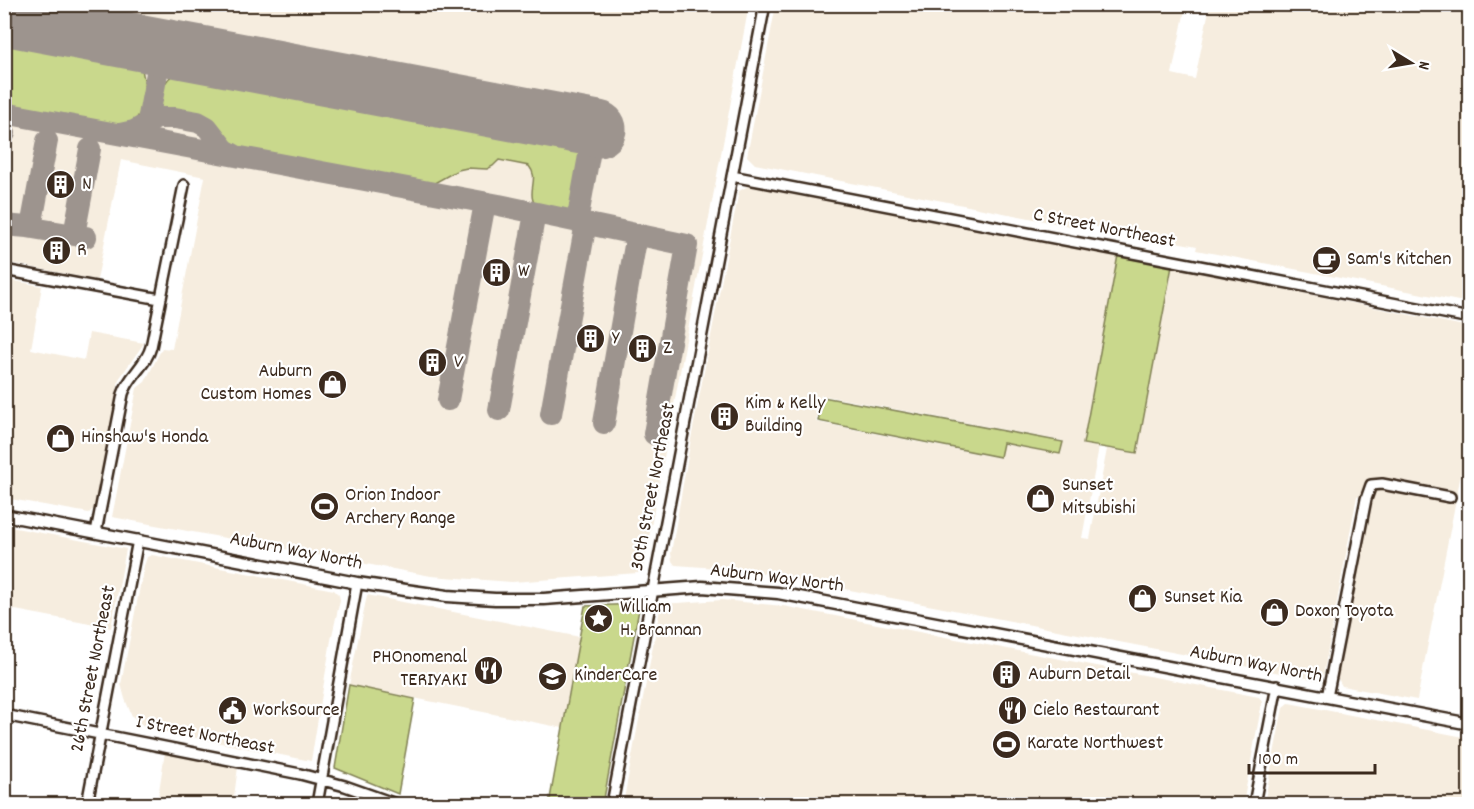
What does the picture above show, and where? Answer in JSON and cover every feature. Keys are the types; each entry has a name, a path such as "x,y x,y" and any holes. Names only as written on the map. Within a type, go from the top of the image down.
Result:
{"main road":[{"name":"Auburn Way North","path":"4,514 357,583 438,595 495,599 544,599 652,590 718,588 778,593 1470,724"}],"street":[{"name":"30th Street Northeast","path":"612,804 765,4"},
{"name":"C Street Northeast","path":"732,176 1470,318"},
{"path":"96,532 123,394 131,376 149,356 184,185"},
{"path":"4,270 160,299"},
{"path":"1327,697 1366,499 1371,485 1375,483 1450,497"},
{"name":"26th Street Northeast","path":"87,804 138,540"},
{"path":"317,804 357,583"},
{"path":"1254,804 1277,686"},
{"name":"I Street Northeast","path":"4,715 322,779 396,804"}],"shaded area":[{"path":"1382,4 1394,7 1395,4 1469,5 1469,303 1196,250 1197,246 1086,225 1085,229 755,164 747,156 776,5 1186,5 1172,74 1195,79 1210,5"},
{"path":"4,5 749,5 643,569 638,573 512,582 431,576 112,517 137,388 145,382 162,348 172,349 205,177 121,160 97,280 5,262"},
{"path":"748,186 1118,255 1083,444 1099,447 1082,538 1090,539 1107,449 1137,453 1172,266 1469,327 1469,448 1466,448 1417,700 1342,686 1337,677 1372,500 1357,496 1322,681 746,570 675,565 671,553 739,191","holes":["821,395 1063,441 1061,454 1003,444 1000,458 816,422"]},
{"name":"Hinshaw's Honda","path":"4,279 42,286 31,349 84,360 89,333 144,343 119,379 96,507 89,513 5,498"},
{"path":"5,526 126,549 111,628 5,608"},
{"path":"152,555 334,590 339,595 340,600 311,761 146,728 132,716 121,684 144,566 147,557"},
{"path":"367,595 580,637 563,728 349,685"},
{"path":"722,600 783,606 1259,697 1262,702 1243,804 623,804 662,604"},
{"path":"1289,703 1469,738 1469,804 1264,804 1283,708"},
{"path":"165,752 238,767 233,804 157,804"}],"green space":[{"path":"4,34 125,57 141,66 145,92 142,109 138,116 125,127 5,105"},
{"path":"187,69 472,120 585,144 579,189 569,215 557,215 545,212 533,201 533,176 529,166 499,160 487,169 458,170 429,186 240,151 231,145 209,121 160,110 160,96 165,84 174,74"},
{"path":"1118,255 1172,266 1137,453 1083,444"},
{"path":"823,397 1063,442 1060,454 1003,443 1000,457 818,421"},
{"path":"640,604 603,804 549,804 585,606"},
{"path":"349,685 415,699 398,794 335,768"}],"taxiway":[{"path":"146,132 162,46"},
{"path":"4,113 499,205 687,245 654,434"},
{"path":"120,134 134,131 157,118 198,122 207,127 225,150 236,156"},
{"path":"577,222 594,128"},
{"path":"31,227 47,141"},
{"path":"74,235 90,149"},
{"path":"448,400 485,203"},
{"path":"499,410 535,213"},
{"path":"551,414 586,223"},
{"path":"4,225 86,237"},
{"path":"604,423 637,234"}],"runway":[{"path":"4,17 598,129"}],"place":[{"name":"N","path":"61,185"},
{"name":"R","path":"56,251"},
{"name":"Sam's Kitchen","path":"1326,260"},
{"name":"W","path":"497,272"},
{"name":"Y","path":"591,339"},
{"name":"Z","path":"642,349"},
{"name":"V","path":"433,363"},
{"name":"Auburn Custom Homes","path":"333,384"},
{"name":"Kim & Kelly Building","path":"724,416"},
{"name":"Hinshaw's Honda","path":"60,438"},
{"name":"Sunset Mitsubishi","path":"1041,498"},
{"name":"Orion Indoor Archery Range","path":"324,507"},
{"name":"Sunset Kia","path":"1143,598"},
{"name":"Doxon Toyota","path":"1274,612"},
{"name":"William H. Brannan","path":"599,619"},
{"name":"PHOnomenal TERIYAKI","path":"488,670"},
{"name":"Auburn Detail","path":"1007,675"},
{"name":"KinderCare","path":"553,676"},
{"name":"WorkSource","path":"232,711"},
{"name":"Cielo Restaurant","path":"1012,711"},
{"name":"Karate Northwest","path":"1006,744"}]}
